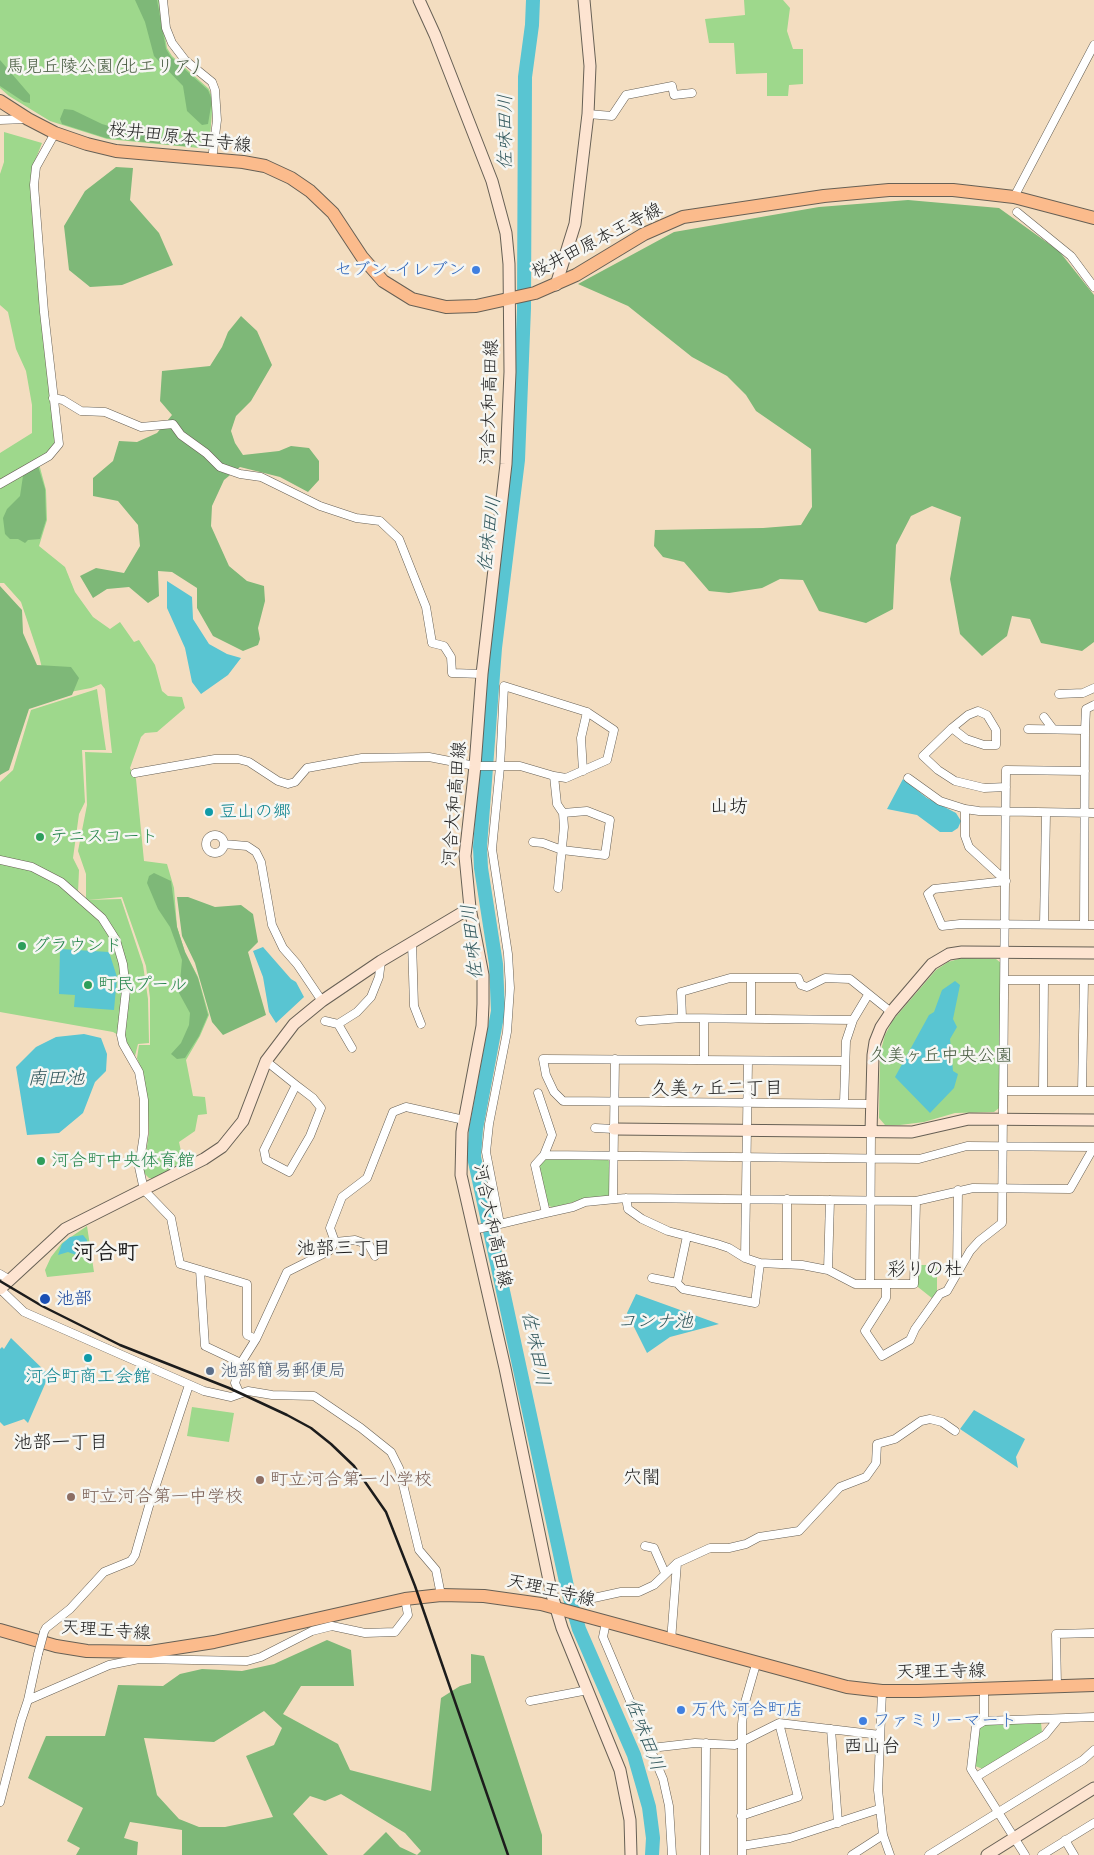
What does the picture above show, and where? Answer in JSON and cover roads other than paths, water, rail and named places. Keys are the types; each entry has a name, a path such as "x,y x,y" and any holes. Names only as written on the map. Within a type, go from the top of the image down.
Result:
{"main road":[{"name":"河合大和高田線","path":"419,0 436,35 492,181 502,214 513,299 506,464 482,674 475,766 465,856 470,908 483,975 483,1004 482,1026 464,1120 460,1161 473,1230 559,1609 588,1690 620,1770 630,1820 631,1855"},
{"path":"556,285 576,224 588,114 590,66 584,0"},
{"name":"桜井田原本王寺線","path":"0,101 28,119 87,144 116,151 243,162 264,166 291,178 310,191 333,213 377,276 404,295 421,302 446,307 464,308 535,293 556,285 644,234 683,217 814,197 889,190 952,190 1014,197 1094,218"},
{"path":"0,1289 5,1277 65,1229 204,1159 228,1141 243,1121 266,1061 294,1024 322,1001 381,961 470,908"},
{"path":"872,1132 875,1042 880,1027 927,968 942,957 962,952 1094,953"},
{"path":"614,1128 912,1132 969,1119 1094,1120"},
{"name":"天理王寺線","path":"0,1630 56,1646 79,1650 150,1652 214,1642 405,1599 441,1595 508,1598 559,1609 671,1641 847,1687 882,1690 1094,1685"},
{"path":"987,1855 1094,1788"}],"street":[{"path":"163,0 166,28 172,43 185,60 212,82 215,90 217,120 212,160"},
{"path":"1014,197 1094,45"},
{"path":"588,114 612,116 626,96 672,86 674,95 692,93"},
{"path":"0,120 28,119"},
{"path":"0,484 49,456 59,444 53,398 34,185 36,168 55,132"},
{"path":"1017,212 1071,256 1094,287"},
{"path":"53,398 63,400 82,411 105,412 141,427 173,424 181,435 206,453 220,467 240,474 261,477 320,506 356,518 380,521 399,539 426,607 432,643 444,646 451,657 452,673 482,674"},
{"path":"135,773 215,759 238,759 249,762 278,781 288,784 296,782 307,768 348,760 429,757 475,766 500,767 520,766 566,778 608,760 614,730 587,712 504,686 500,767 492,849 508,954 510,988 507,1032 489,1124 486,1152 500,1224"},
{"path":"1059,694 1083,693 1094,688"},
{"path":"1084,925 1085,730 1086,709 1094,705"},
{"path":"952,728 966,739 984,745 996,745 996,730 987,715 978,711 968,715 952,728 923,756 954,781 984,788 1006,787"},
{"path":"583,771 581,738 587,712"},
{"path":"1044,717 1053,729"},
{"path":"1028,728 1085,730"},
{"path":"886,1284 886,1298 865,1331 882,1356 910,1340 915,1329 940,1294 947,1291 979,1241 1002,1223 1006,952 1006,770 1085,770"},
{"path":"554,776 556,804 563,813 558,888"},
{"path":"908,778 940,801 965,809 1007,812 1094,813"},
{"path":"965,809 965,836 970,847 1006,881"},
{"path":"533,842 543,843 562,850 605,855 610,820 587,811 563,813"},
{"path":"1044,924 1046,813"},
{"path":"224,844 247,846 256,852 261,862 272,925 283,948 297,964 322,1001"},
{"path":"0,860 32,867 61,882 102,918 116,940 123,964 126,990 121,1035 123,1044 139,1072 144,1100 144,1134 140,1167 144,1190 171,1218 180,1264 247,1284 247,1335 256,1339"},
{"path":"1006,881 934,890 928,894 942,926 960,924 1094,925"},
{"path":"412,942 414,1006 421,1024"},
{"path":"325,1021 338,1024 357,1012 371,997 379,977 381,961"},
{"path":"682,1018 682,992 730,978 798,978 801,985 807,987 825,978 850,979 891,1012"},
{"path":"751,978 751,1019"},
{"path":"1005,980 1094,980"},
{"path":"1043,1091 1044,980"},
{"path":"1082,1091 1084,980"},
{"path":"844,1103 846,1041 853,1020 868,995"},
{"path":"640,1021 682,1018 853,1020"},
{"path":"704,1019 704,1060"},
{"path":"338,1024 352,1048"},
{"path":"844,1061 543,1059 546,1075 554,1092 563,1101 872,1104"},
{"path":"613,1199 615,1059"},
{"path":"266,1061 296,1084 322,1108 310,1136 289,1172 266,1160 264,1150 296,1084"},
{"path":"745,1258 748,1061"},
{"path":"1003,1091 1094,1091"},
{"path":"538,1094 552,1135 544,1155 535,1165 546,1213"},
{"path":"335,1242 330,1228 342,1197 366,1178 393,1112 406,1106 464,1120"},
{"path":"595,1128 614,1128"},
{"path":"870,1284 872,1132"},
{"path":"473,1230 585,1202 626,1198 916,1202 932,1199 958,1190 1003,1188 1070,1189 1094,1147 967,1146 920,1159 544,1155"},
{"path":"957,1275 958,1190"},
{"path":"626,1198 628,1209 642,1219 668,1231 730,1248 745,1258 760,1263 787,1264 828,1270 855,1284 914,1284 916,1202"},
{"path":"787,1264 788,1199"},
{"path":"828,1270 830,1200"},
{"path":"677,1283 687,1236"},
{"path":"335,1242 355,1240 369,1245 375,1256"},
{"path":"239,1392 235,1383 241,1363 256,1339 287,1272 329,1251 335,1242"},
{"path":"652,1278 677,1283 683,1289 754,1303 760,1263"},
{"path":"200,1270 205,1346 241,1363"},
{"path":"0,1289 24,1312 204,1391 231,1397 239,1392 314,1396 391,1452 399,1468 419,1550 436,1570 441,1595"},
{"path":"0,1802 28,1700 44,1632 46,1628 70,1609 104,1572 131,1561 135,1555 189,1385"},
{"path":"589,1599 621,1592 639,1592 654,1584 677,1563 710,1548 729,1548 746,1544 759,1537 799,1531 840,1487 866,1477 876,1463 876,1444 895,1439 921,1421 930,1419 942,1422 955,1431"},
{"path":"646,1546 654,1548 664,1573"},
{"path":"671,1641 677,1563"},
{"path":"28,1700 109,1665 139,1659 247,1661 261,1657 312,1631 332,1626 365,1633 395,1632 408,1615 405,1599"},
{"path":"606,1622 603,1637 651,1748 662,1779 669,1806 672,1855"},
{"path":"1056,1686 1056,1634 1094,1633"},
{"path":"742,1855 741,1816 744,1706 756,1664"},
{"path":"984,1689 984,1721"},
{"path":"530,1702 588,1690"},
{"path":"882,1690 879,1810 883,1836 890,1855"},
{"path":"1025,1855 971,1769 976,1726 984,1721 1094,1717"},
{"path":"976,1778 1046,1735 1058,1719"},
{"path":"651,1748 706,1743 735,1745 779,1723 880,1735"},
{"path":"741,1816 798,1797 779,1723"},
{"path":"831,1729 838,1823"},
{"path":"705,1855 706,1743"},
{"path":"930,1855 1083,1760 1094,1750"},
{"path":"742,1846 790,1838 879,1810"},
{"path":"1042,1855 1094,1823"},
{"path":"852,1855 883,1836"},
{"path":"1065,1840 1074,1855"}],"water":[{"path":"167,581 192,597 193,619 209,644 227,654 241,658 228,675 201,694 192,682 185,648 167,608"},
{"path":"903,779 927,798 956,813 961,821 958,828 952,832 940,832 917,815 887,809"},
{"path":"263,947 291,979 296,982 304,997 276,1023 269,1012 263,977 253,951"},
{"name":"町民プール","path":"60,949 109,952 117,977 114,1010 74,1007 75,995 59,994"},
{"path":"955,981 960,985 953,1019 957,1027 950,1039 953,1071 958,1074 954,1088 930,1113 895,1077 929,1015 934,1012 942,990"},
{"name":"南田池","path":"84,1034 101,1038 107,1054 106,1071 95,1082 83,1113 59,1133 27,1135 16,1067 36,1047 56,1037"},
{"path":"83,1235 87,1240 86,1250 76,1255 68,1252 58,1255 62,1244 70,1237"},
{"name":"コンナ池","path":"636,1294 719,1324 670,1337 647,1353 627,1313"},
{"path":"11,1338 49,1375 28,1423 24,1419 4,1426 0,1422 0,1349 2,1347 4,1349"},
{"path":"974,1410 1025,1439 1016,1457 1018,1468 960,1429"}],"waterway":[{"name":"佐味田川","path":"533,0 532,25 525,77 524,308 518,460 495,648 480,847 481,868 496,964 498,1011 476,1129 474,1157 568,1591 579,1629 634,1755 649,1807 653,1838 652,1855"}],"railway":[{"path":"0,1281 42,1306 120,1345 229,1388 287,1415 311,1428 354,1466 386,1512 415,1586 508,1855"}],"place":[{"name":"セブン-イレブン","path":"476,270"},
{"name":"豆山の郷","path":"209,812"},
{"name":"テニスコート","path":"40,837"},
{"name":"グラウンド","path":"22,946"},
{"name":"町民プール","path":"88,985"},
{"name":"河合町中央体育館","path":"41,1161"},
{"name":"池部","path":"45,1299"},
{"name":"河合町商工会館","path":"88,1358"},
{"name":"池部簡易郵便局","path":"210,1371"},
{"name":"町立河合第一小学校","path":"260,1480"},
{"name":"町立河合第一中学校","path":"71,1497"},
{"name":"万代 河合町店","path":"681,1710"},
{"name":"ファミリーマート","path":"863,1721"}],"district":[{"name":"山坊","path":"729,807"},
{"name":"久美ヶ丘二丁目","path":"717,1089"},
{"name":"池部三丁目","path":"344,1249"},
{"name":"河合町","path":"106,1253"},
{"name":"彩りの杜","path":"925,1270"},
{"name":"池部一丁目","path":"61,1443"},
{"name":"穴闇","path":"642,1478"},
{"name":"西山台","path":"872,1747"}],"park label":[{"name":"馬見丘陵公園(北エリア)","path":"102,67"},
{"name":"久美ヶ丘中央公園","path":"941,1056"}]}
